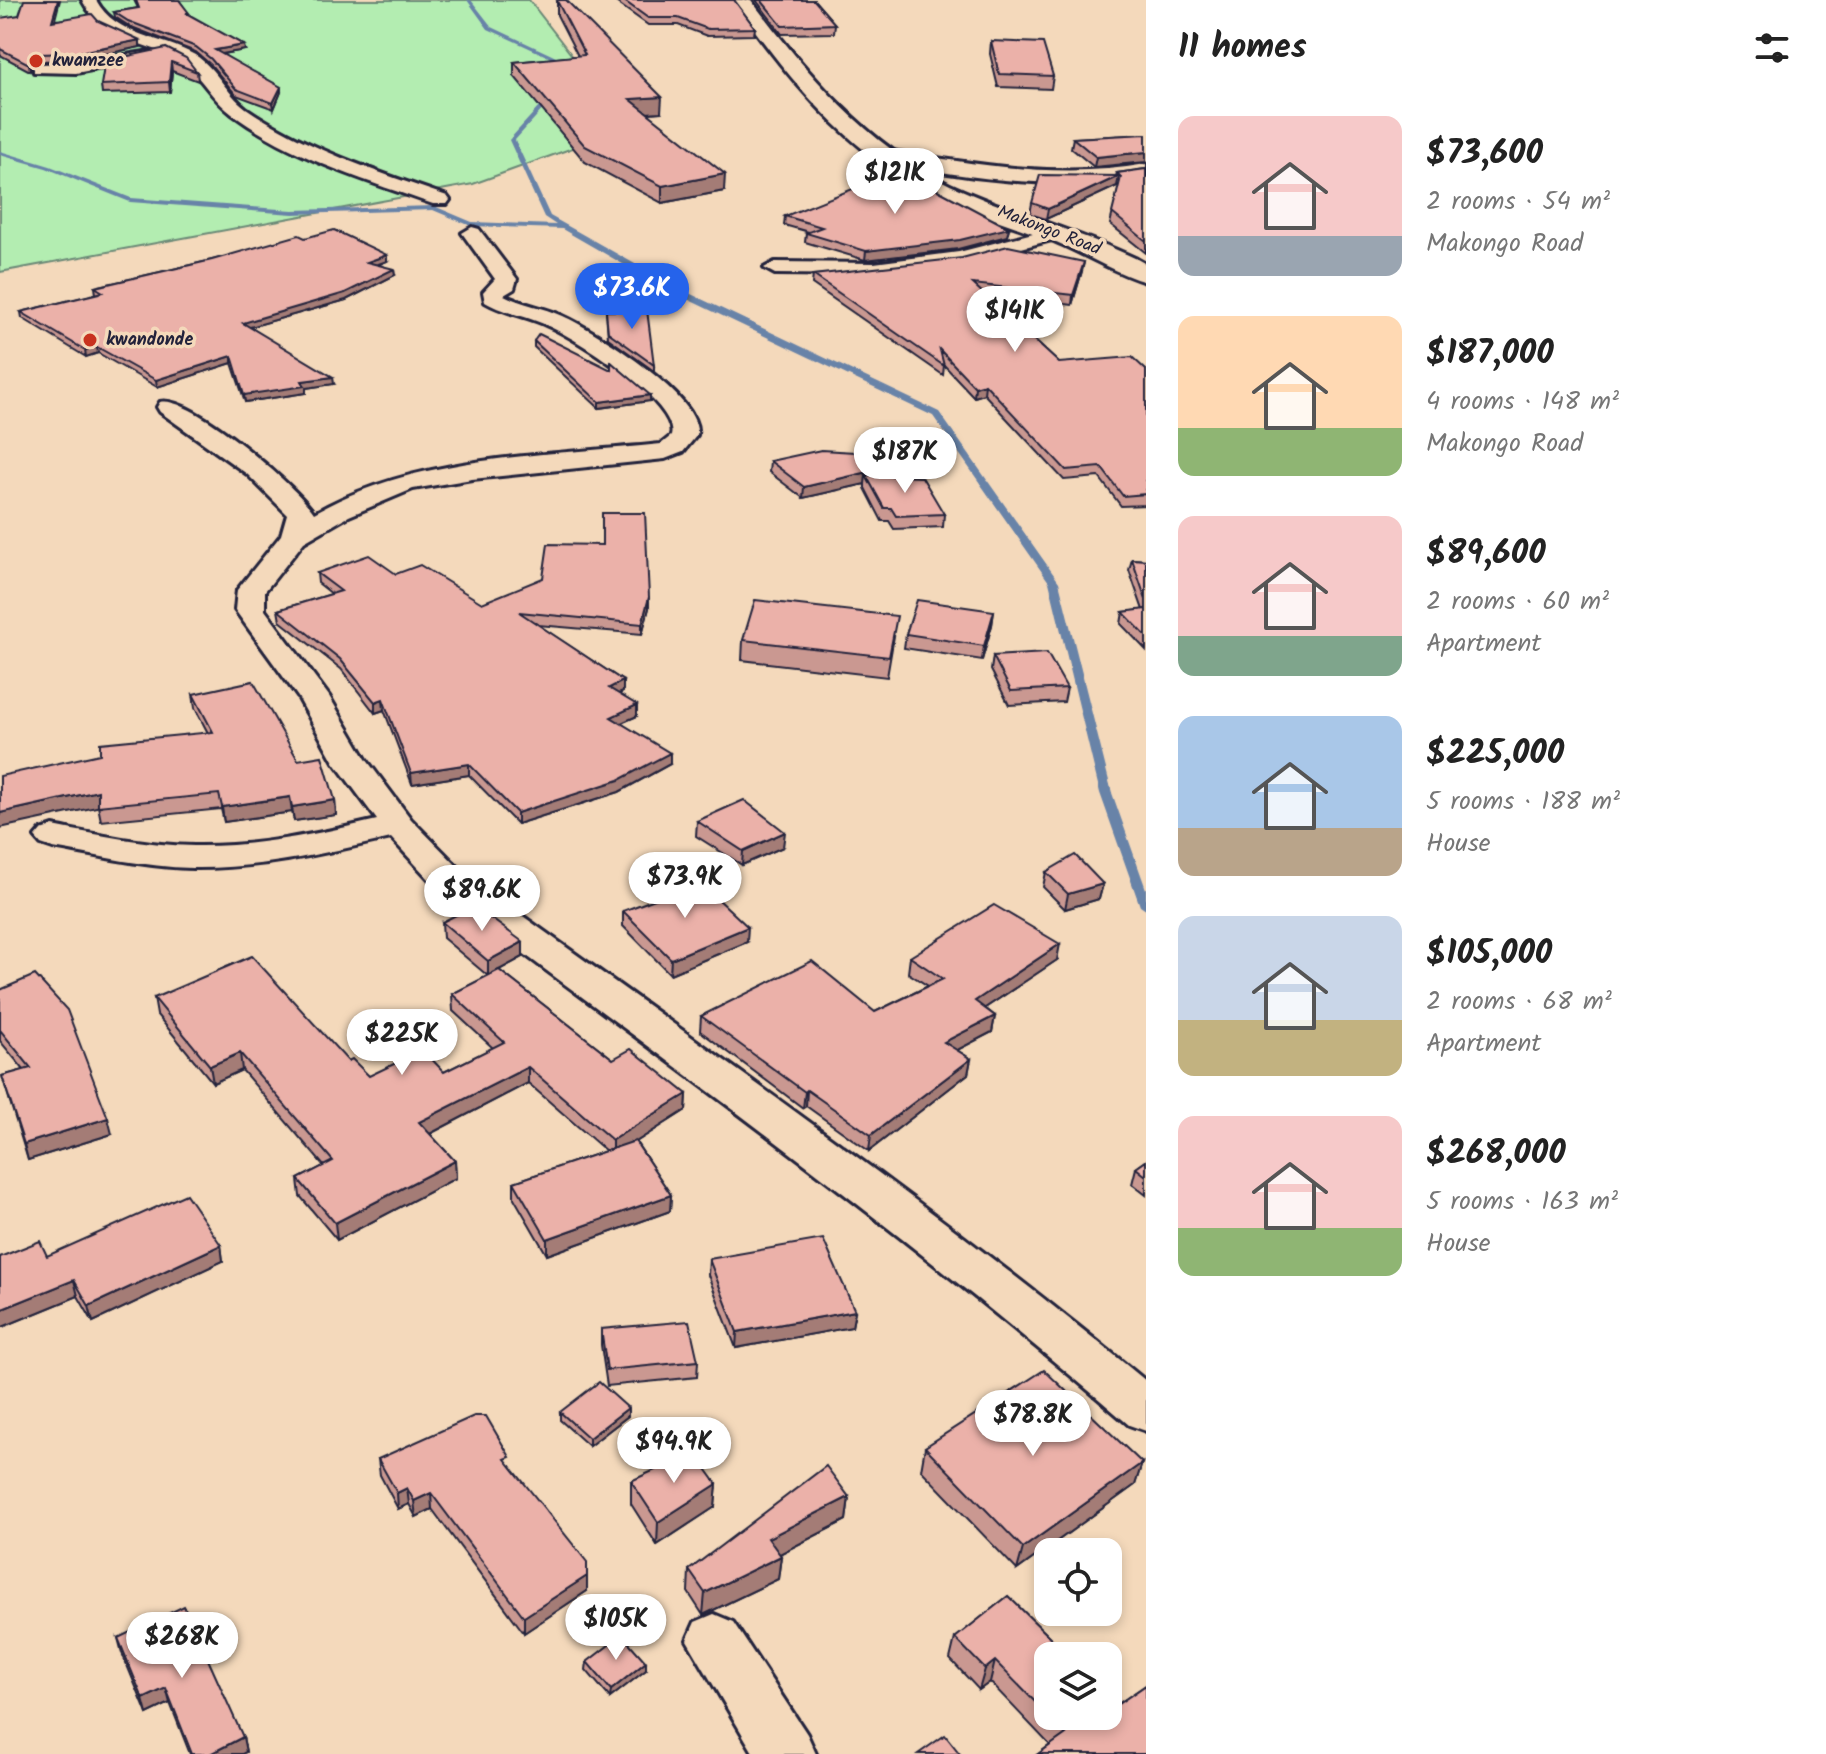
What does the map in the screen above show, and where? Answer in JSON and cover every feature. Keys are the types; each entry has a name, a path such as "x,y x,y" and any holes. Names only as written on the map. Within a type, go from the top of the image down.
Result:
{"street":[{"path":"89,0 92,10 115,26 189,57 202,68 219,95 273,133 315,155 440,200"},
{"name":"Makongo Road","path":"742,0 804,81 855,134 880,154 939,188 1106,252 1146,274"},
{"path":"40,69 76,68 128,60 168,49"},
{"path":"880,154 1074,177 1124,175 1146,170"},
{"path":"472,233 506,279 506,284 494,292 493,297 572,329 648,384 684,421 686,433 677,447 665,451 472,471 407,482 339,510 294,536 251,590 250,610 319,706 351,762 399,826 454,884 894,1207 1037,1318 1146,1410"},
{"path":"775,268 874,269 960,258 1056,233"},
{"path":"169,407 234,452 286,494 301,513 294,536"},
{"path":"53,837 190,857 227,857 306,846 399,826"},
{"path":"714,1640 787,1754"}],"green space":[{"path":"0,0 529,0 628,128 473,184 0,272"}],"building":[{"path":"24,0 58,0 52,21 92,14 98,21 140,40 75,53 38,54 30,57 29,64 0,49 0,18 19,15"},
{"path":"136,0 179,0 189,13 186,13 244,45 215,50 281,87 273,103 236,89 211,59 196,47 128,21 114,12 139,8"},
{"path":"559,0 566,0 662,97 630,99 725,174 662,186 585,146 514,62 585,55"},
{"path":"623,0 734,0 755,28 708,29 678,18 648,18"},
{"path":"761,0 814,0 835,24 782,26"},
{"path":"991,41 1043,43 1053,76 999,74"},
{"path":"166,48 186,58 197,72 171,62 169,82 101,85 105,61"},
{"path":"1146,134 1146,152 1096,157 1073,138"},
{"path":"1146,169 1146,241 1112,213 1121,177 1117,173"},
{"path":"900,170 1009,228 960,240 866,251 806,233 822,227 785,216"},
{"path":"1040,175 1119,176 1048,209 1032,203"},
{"path":"334,230 387,255 367,262 394,269 345,293 243,323 333,377 302,381 305,386 244,395 232,356 156,380 97,347 85,350 21,312 103,292 95,287 212,260 299,235 305,238"},
{"path":"1008,246 1084,262 1073,295 973,284 1059,363 1132,357 1146,370 1146,494 1123,496 1101,467 1066,470 985,384 975,387 940,350 944,366 813,275 962,258"},
{"path":"647,310 654,365 608,332 606,311"},
{"path":"539,334 611,370 611,362 650,395 599,402 534,341"},
{"path":"821,450 906,455 907,463 804,487 770,461"},
{"path":"866,475 922,477 944,514 896,516 891,508 884,508"},
{"path":"602,513 645,513 649,597 642,624 519,612 623,681 609,688 637,705 611,717 670,753 619,780 517,813 469,764 411,773 383,699 375,702 340,659 278,610 341,591 317,573 369,555 396,574 420,565 482,603 543,578 548,544 602,545"},
{"path":"1132,559 1146,560 1146,600"},
{"path":"755,600 897,616 889,657 743,640"},
{"path":"917,600 994,611 984,646 906,634"},
{"path":"1146,609 1146,636 1123,612"},
{"path":"1047,653 1067,688 1011,691 993,656"},
{"path":"253,681 298,760 322,756 335,800 292,807 290,797 222,807 219,794 98,806 98,791 0,813 0,776 100,754 100,743 213,732 193,694"},
{"path":"744,800 785,832 743,851 697,821"},
{"path":"1075,855 1103,884 1068,894 1046,872"},
{"path":"700,882 748,927 671,959 623,911"},
{"path":"994,905 1060,944 975,1001 995,1016 944,1042 971,1059 871,1135 807,1090 805,1092 701,1016 812,961 875,1012 943,979 910,957"},
{"path":"474,906 523,942 488,961 442,922"},
{"path":"252,956 348,1061 352,1059 369,1076 423,1050 444,1072 504,1042 452,994 499,970 613,1059 631,1049 687,1094 612,1140 528,1067 419,1122 455,1161 335,1223 298,1179 333,1161 240,1053 210,1066 154,998"},
{"path":"35,975 67,1010 108,1118 24,1144 2,1076 31,1068 0,1030 0,990"},
{"path":"635,1141 671,1195 547,1239 514,1182"},
{"path":"1146,1161 1146,1176 1136,1168"},
{"path":"186,1194 221,1245 89,1306 74,1280 0,1310 0,1257 40,1241 47,1256"},
{"path":"823,1239 855,1311 737,1332 709,1259"},
{"path":"689,1321 698,1361 607,1370 601,1329"},
{"path":"1044,1370 1142,1463 1023,1548 925,1447"},
{"path":"599,1382 628,1408 589,1438 560,1412"},
{"path":"474,1416 486,1416 510,1457 505,1459 587,1562 587,1576 524,1617 431,1493 414,1501 407,1488 397,1493 378,1459"},
{"path":"694,1452 717,1484 658,1522 631,1481"},
{"path":"826,1466 849,1497 768,1538 781,1556 705,1593 689,1570"},
{"path":"1008,1596 1034,1622 1034,1626 1038,1626 1055,1642 1034,1642 1034,1701 995,1661 985,1669 955,1638"},
{"path":"184,1606 243,1737 210,1754 192,1754 166,1688 143,1699 118,1638"},
{"path":"622,1635 646,1662 611,1690 587,1662"},
{"path":"1146,1685 1146,1754 1038,1754 1066,1734 1062,1730 1122,1730 1122,1701"},
{"path":"945,1735 960,1754 918,1754"}],"waterway":[{"path":"469,0 490,28 568,64"},
{"path":"551,97 512,140 547,217 671,288 936,414 1054,582 1106,793 1146,906"},
{"path":"0,153 48,167 130,200 293,212 434,208 471,224 561,227"}],"place":[{"name":"kwamzee","path":"36,61"},
{"name":"kwandonde","path":"90,340"}]}
